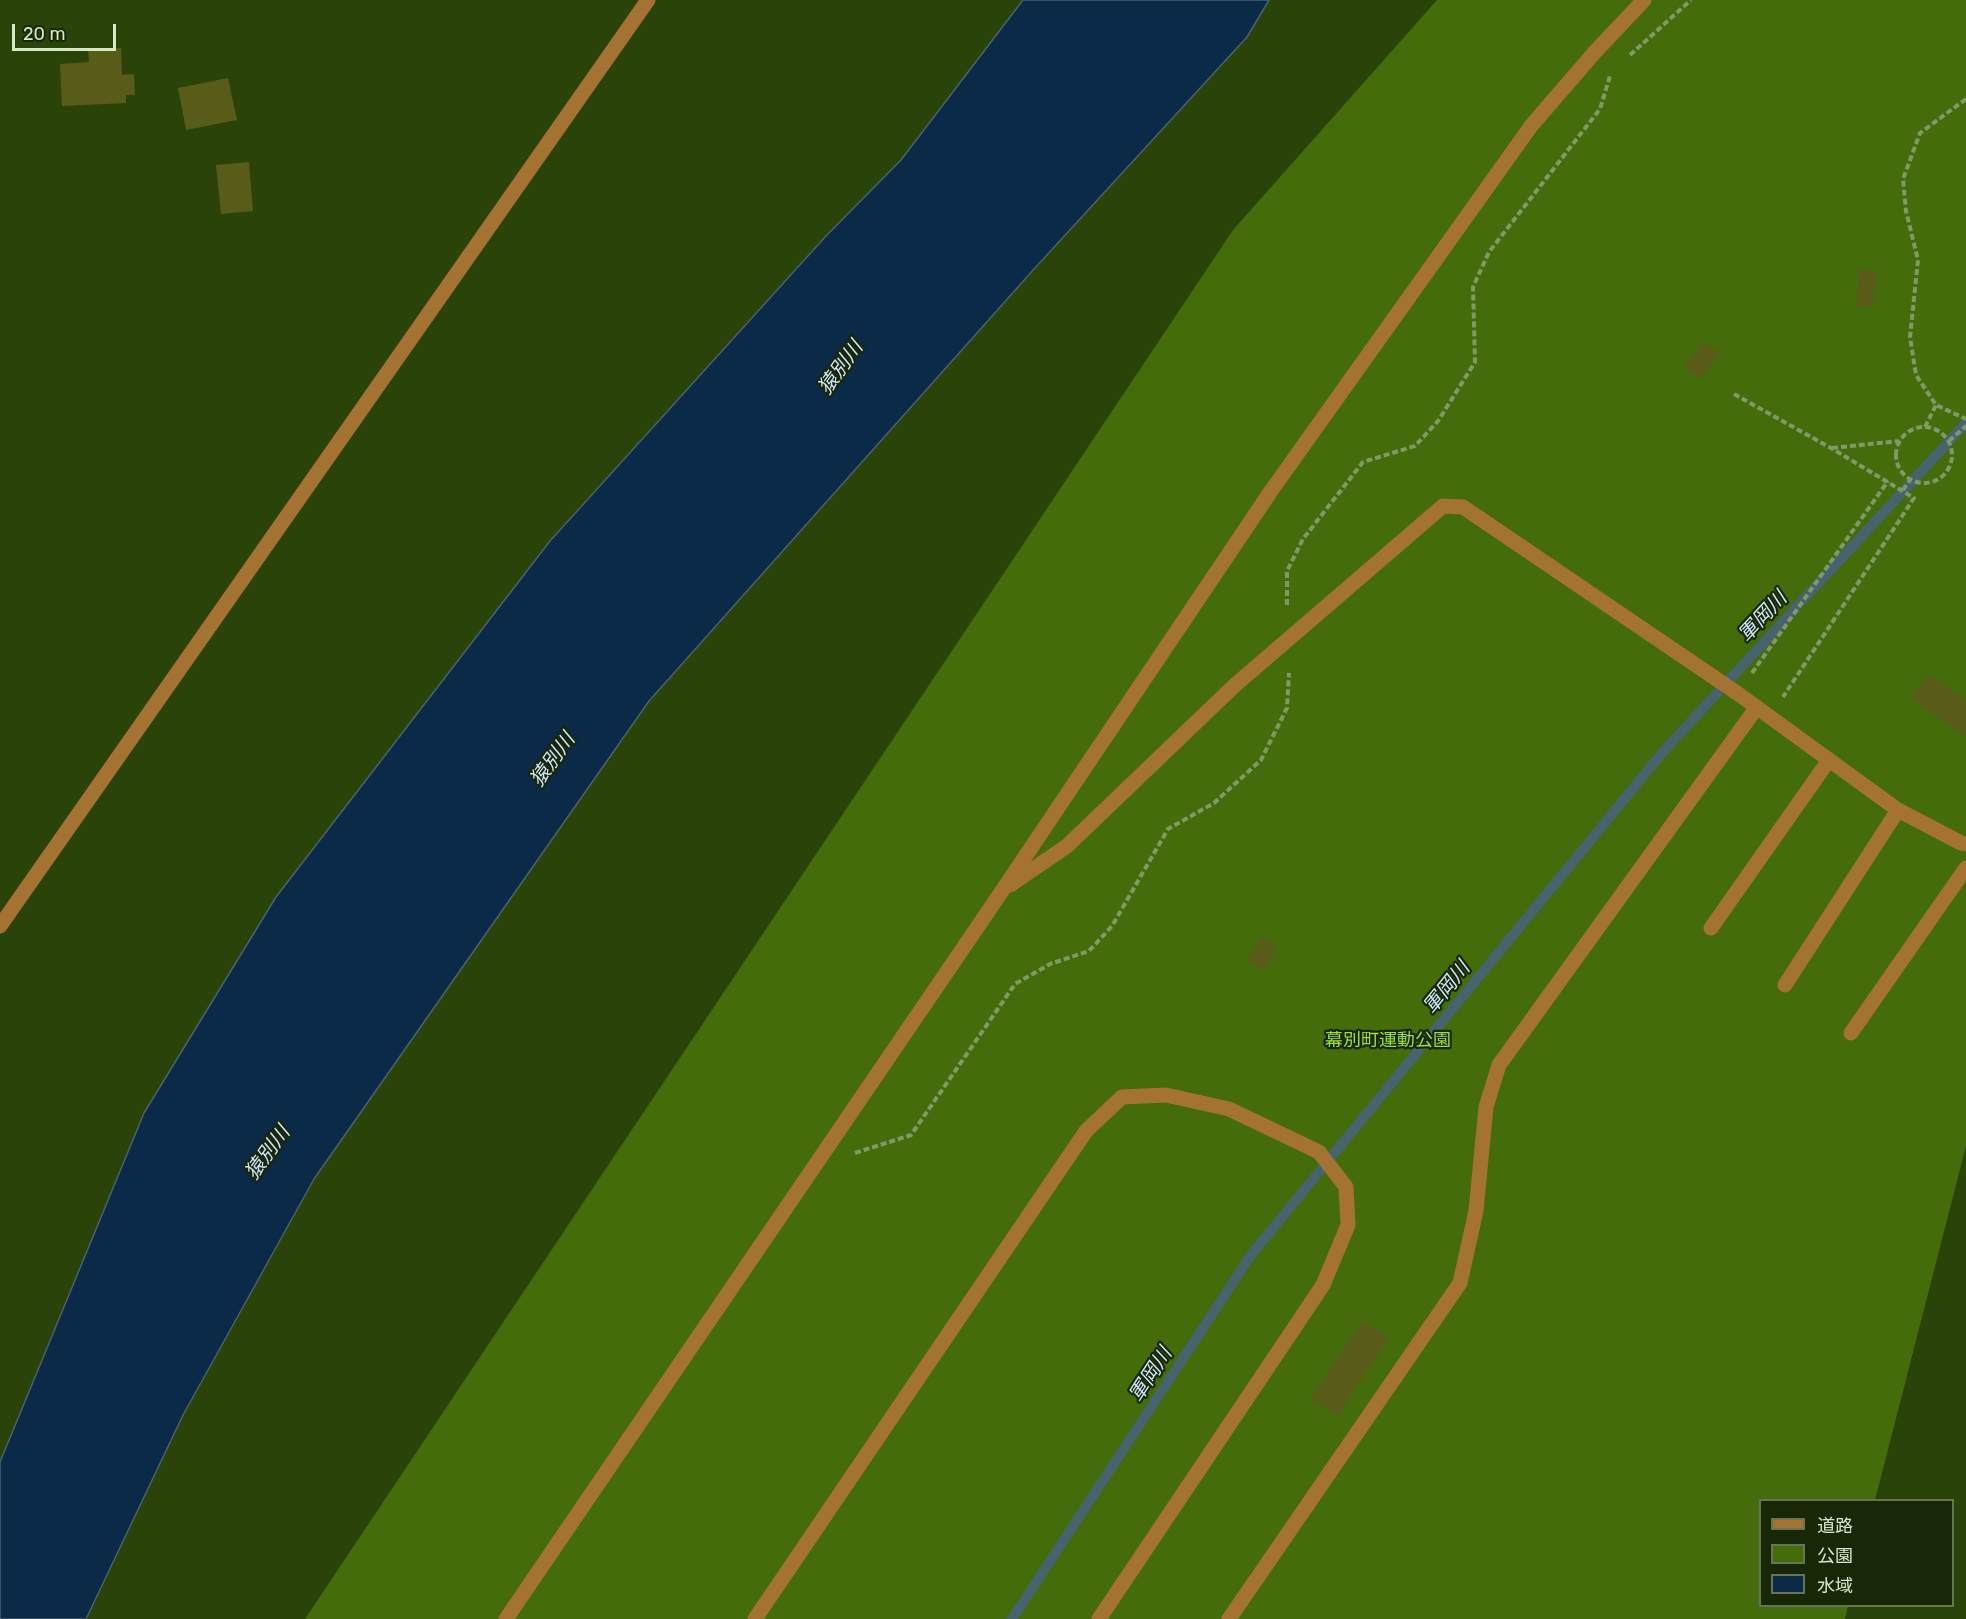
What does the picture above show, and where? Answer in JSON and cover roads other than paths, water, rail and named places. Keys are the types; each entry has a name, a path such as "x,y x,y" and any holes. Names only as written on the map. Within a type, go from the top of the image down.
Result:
{"street":[{"path":"0,926 648,0"},
{"path":"506,1619 1002,891 1271,491 1531,126 1594,52 1644,0"},
{"path":"1002,891 1067,846 1234,687 1443,506 1463,507 1737,693 1898,810 1961,843 1966,843"},
{"path":"1229,1619 1460,1284 1476,1211 1486,1107 1499,1065 1757,707"},
{"path":"1711,928 1829,760"},
{"path":"1785,985 1898,810"},
{"path":"1851,1033 1966,868"},
{"path":"755,1619 1086,1131 1122,1097 1166,1095 1229,1110 1318,1152 1346,1187 1348,1225 1323,1285 1099,1619"}],"water":[{"name":"猿別川","path":"1023,0 1269,0 1247,37 1034,269 649,701 314,1179 183,1415 86,1619 0,1619 0,1462 144,1113 276,897 550,541 826,236 901,160"}],"waterway":[{"name":"軍岡川","path":"1012,1619 1251,1255 1662,753 1966,423"}],"park label":[{"name":"幕別町運動公園","path":"1388,1041"}]}
